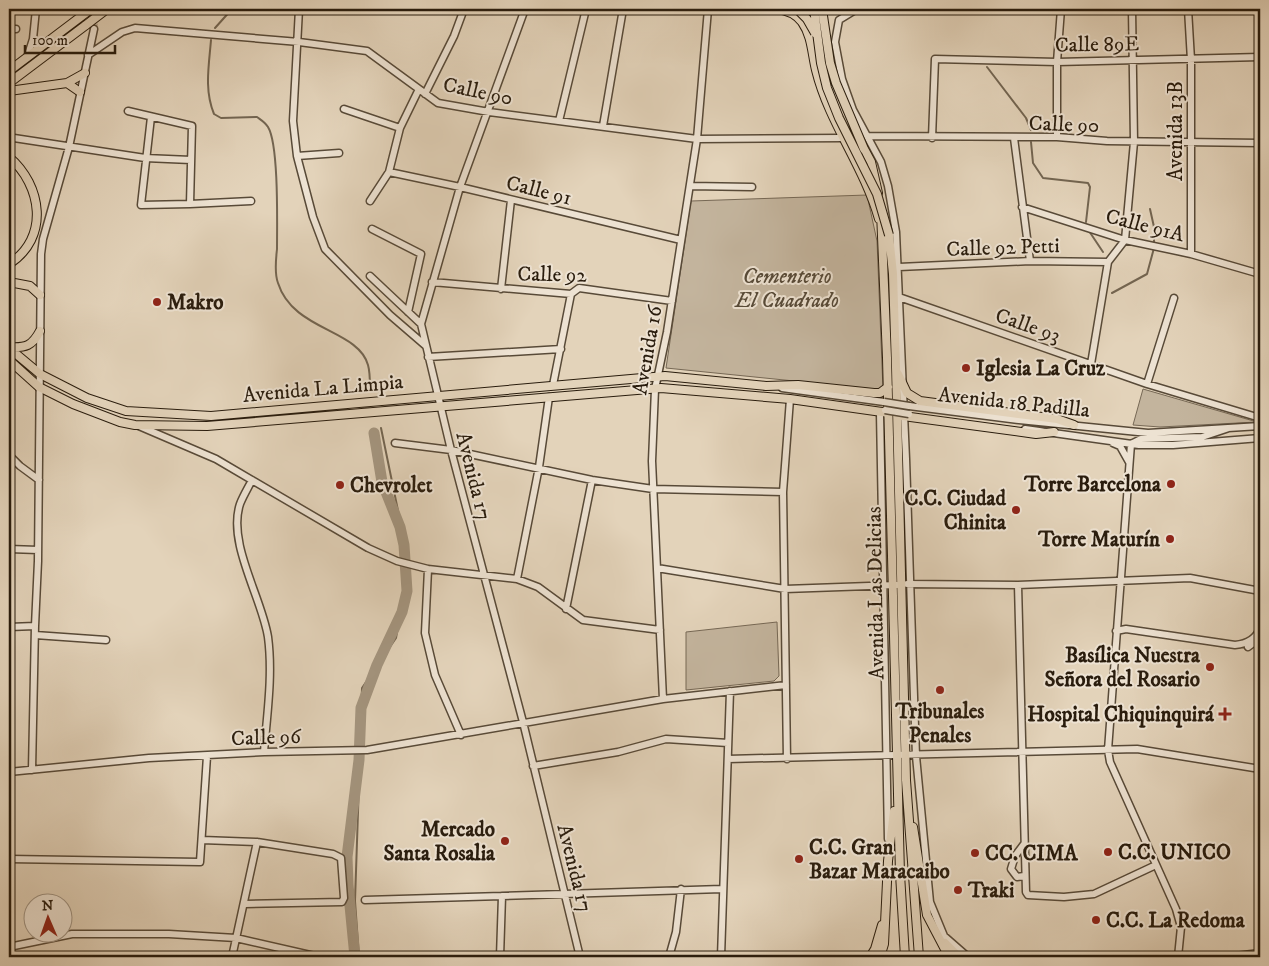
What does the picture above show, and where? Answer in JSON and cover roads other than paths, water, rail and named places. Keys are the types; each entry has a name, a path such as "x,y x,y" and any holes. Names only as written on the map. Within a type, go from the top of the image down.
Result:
{"main road":[{"path":"9,71 91,9"},
{"path":"9,83 107,9"},
{"path":"783,9 796,16 803,23 810,37 822,93 873,200 881,228"},
{"path":"797,9 807,19 817,37"},
{"name":"Avenida Las Delicias","path":"814,9 817,37 827,88 838,118 877,194 889,235 893,274 896,367 901,415 906,584 906,780 919,957"},
{"path":"822,9 830,63 836,83 875,177 881,228"},
{"path":"9,91 67,83 85,73"},
{"path":"67,83 80,92"},
{"path":"9,157 22,168 35,192 37,215 32,240 9,264"},
{"name":"Avenida Las Delicias","path":"881,228 889,413 889,585 905,957"},
{"path":"9,282 30,286 40,295"},
{"path":"9,347 23,348 34,343 40,331"},
{"name":"Avenida La Limpia","path":"9,347 40,374 87,398 126,410 177,415 211,416 439,394 658,377 766,386 798,385 874,393 880,393 888,387"},
{"name":"Avenida La Limpia","path":"9,360 39,386 74,404 120,422 135,425 207,426 655,389 790,400 889,413"},
{"path":"896,367 904,387 912,398 920,401 1057,419 1074,425"},
{"path":"904,387 901,415 1036,434 1054,432"},
{"path":"906,780 927,915 949,957"},
{"path":"880,957 884,944 888,861 897,785"},
{"path":"870,957 875,949 886,911"},
{"path":"940,938 959,957"}],"street":[{"path":"27,58 33,39 36,9"},
{"path":"299,9 299,42 292,121 297,156 313,217 325,249 390,315 426,346"},
{"path":"425,94 454,36 464,9"},
{"name":"Avenida 17","path":"525,9 489,112 460,187 421,324 483,576 523,722 566,893 580,957"},
{"path":"559,121 586,9"},
{"path":"603,126 623,9"},
{"name":"Avenida 16","path":"663,699 652,461 655,389 672,302 697,139 708,9"},
{"path":"783,9 857,9"},
{"path":"857,9 839,20 835,42 842,79 853,110 880,162 888,186 899,267 904,387"},
{"path":"1057,138 1057,62 1061,9"},
{"path":"1091,364 1108,262 1125,240 1134,142 1132,9"},
{"name":"Avenida 13B","path":"1188,9 1191,60 1190,254"},
{"name":"Calle 90","path":"88,55 122,32 135,28 299,42 367,51 438,103 489,112 697,139 842,138"},
{"path":"32,770 34,635 38,550 40,295 43,239 69,147 94,29"},
{"name":"Calle 89E","path":"932,138 935,59 1057,62 1260,57"},
{"path":"370,201 389,172 400,128 419,89"},
{"path":"344,109 400,128"},
{"path":"128,111 192,126 190,204"},
{"path":"151,117 141,205 250,200"},
{"name":"Calle 90","path":"867,136 1260,143"},
{"path":"14,138 145,158 191,160"},
{"path":"1014,138 1030,261"},
{"path":"297,156 339,153"},
{"name":"Calle 91","path":"389,172 682,240"},
{"path":"690,186 752,187"},
{"path":"501,289 511,200"},
{"name":"Calle 91A","path":"1022,207 1125,240 1190,254 1260,274"},
{"path":"372,230 422,254 408,312"},
{"name":"Calle 92 Petti","path":"899,267 1030,261 1108,262"},
{"path":"370,276 421,324"},
{"name":"Calle 92","path":"432,282 571,294 579,288 672,302"},
{"path":"553,385 571,294"},
{"name":"Calle 93","path":"899,297 1147,384 1260,418"},
{"path":"1147,384 1174,298"},
{"path":"428,357 561,349"},
{"name":"Avenida 18 Padilla","path":"766,386 815,397 1131,444 1173,445 1260,438"},
{"path":"517,579 539,467 549,397"},
{"name":"Avenida 18 Padilla","path":"790,400 815,397 1148,433 1260,426"},
{"path":"787,759 784,492 790,400"},
{"name":"Avenida Las Delicias","path":"880,413 889,585 888,861"},
{"path":"135,425 216,459 368,548 397,560 428,569 517,579 538,587 582,620 660,630"},
{"path":"1178,957 1181,927 1176,909 1110,762 1108,750 1131,444 1141,439 1202,437 1229,428"},
{"path":"1110,441 1120,446 1130,462"},
{"path":"395,444 451,450 539,467 592,480 653,489 784,492"},
{"path":"9,455 39,480"},
{"path":"252,480 240,504 237,520 240,544 268,635 270,665 264,752"},
{"path":"566,609 592,480"},
{"path":"9,549 38,550"},
{"path":"657,568 785,589 906,584 1018,585 1190,578 1260,591"},
{"path":"428,569 426,633 435,675 461,734"},
{"name":"Avenida Las Delicias","path":"906,584 916,756 930,902 944,936 968,957"},
{"path":"1018,585 1025,890 1028,895 1064,897 1094,894 1156,865"},
{"path":"9,628 35,626"},
{"path":"1116,631 1126,629 1235,645 1245,644 1252,639 1260,628"},
{"path":"1116,631 1235,649 1246,648 1260,638"},
{"path":"34,635 106,640"},
{"name":"Calle 96","path":"9,772 149,758 264,752 367,750 663,699 786,685"},
{"path":"721,957 730,691"},
{"path":"533,766 609,754 666,739 728,743"},
{"path":"728,760 896,757 1137,749 1260,769"},
{"path":"9,859 196,863 201,860 207,756"},
{"path":"202,840 257,842 333,854 341,858 344,898 342,902 245,904"},
{"path":"232,957 257,842"},
{"path":"1024,844 1012,863 1012,874 1016,877 1024,876"},
{"path":"1012,863 1016,862 1024,865"},
{"path":"669,957 676,932 682,889"},
{"path":"366,900 722,889"},
{"path":"500,957 502,896"},
{"path":"9,947 72,934 94,933 236,938 319,957"},
{"path":"1227,957 1260,953"}],"waterway":[{"path":"215,28 232,9"},
{"path":"211,40 208,87 214,114 221,118 257,117 267,125 272,136 277,186 276,270 278,283 286,299 297,311 310,321 352,344 362,353 369,368 370,388"},
{"path":"987,67 1026,118 1031,130"},
{"path":"1031,142 1033,163 1043,178 1088,183 1090,187 1086,222"},
{"path":"1150,209 1154,227 1154,244"},
{"path":"1089,231 1103,252"},
{"path":"1112,293 1147,274 1154,248"},
{"path":"360,748 362,688 396,638 409,564 381,428"},
{"path":"355,957 347,857 359,760 361,708 377,665 402,612 407,591 404,545 400,527 382,482 374,433"},
{"path":"359,957 355,901 360,753"}],"tunnel":[{"path":"94,29 98,9"}],"place":[{"name":"Makro","path":"157,302"},
{"name":"Iglesia La Cruz","path":"966,368"},
{"name":"Torre Barcelona","path":"1171,484"},
{"name":"Chevrolet","path":"340,485"},
{"name":"C.C. Ciudad Chinita","path":"1016,510"},
{"name":"Torre Maturín","path":"1170,539"},
{"name":"Basílica Nuestra Señora del Rosario","path":"1210,667"},
{"name":"Tribunales Penales","path":"940,690"},
{"name":"Hospital Chiquinquirá","path":"1225,714"},
{"name":"Mercado Santa Rosalia","path":"505,841"},
{"name":"C.C. UNICO","path":"1108,852"},
{"name":"CC. CIMA","path":"975,853"},
{"name":"C.C. Gran Bazar Maracaibo","path":"799,859"},
{"name":"Traki","path":"958,890"},
{"name":"C.C. La Redoma","path":"1096,920"}],"park label":[{"name":"Cementerio El Cuadrado","path":"787,288"}]}
